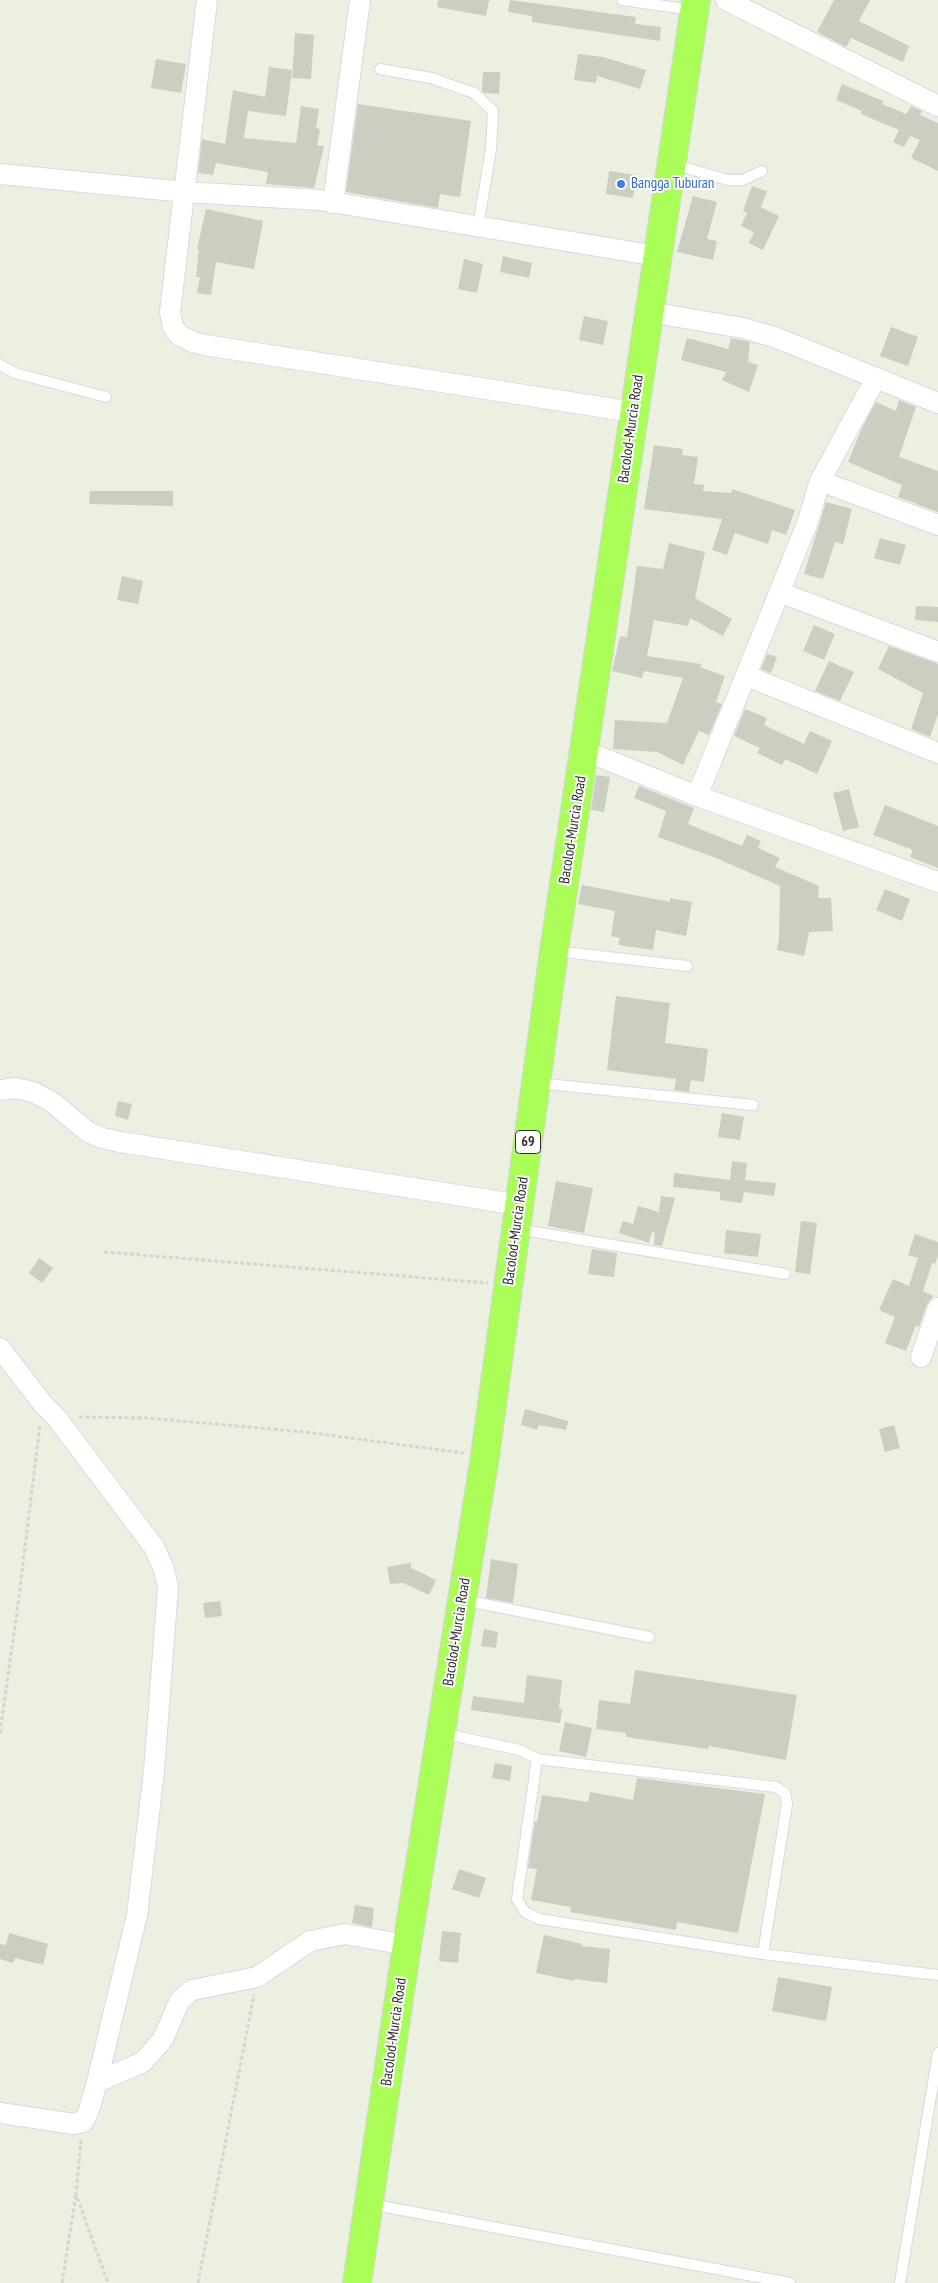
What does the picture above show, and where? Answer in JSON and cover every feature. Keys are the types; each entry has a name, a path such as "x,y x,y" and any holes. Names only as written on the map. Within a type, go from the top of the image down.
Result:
{"main road":[{"name":"Bacolod-Murcia Road","path":"357,2283 407,1944 485,1456 554,950 695,5"}],"street":[{"path":"207,0 170,312 173,327 179,335 192,342 633,412"},
{"path":"334,203 360,0"},
{"path":"726,0 938,106"},
{"path":"0,174 185,192 334,203 657,256"},
{"path":"649,312 751,331 792,344 938,403"},
{"path":"697,796 807,524 820,481 876,378"},
{"path":"820,481 938,524"},
{"path":"780,592 938,652"},
{"path":"747,676 938,753"},
{"path":"585,751 697,796 938,882"},
{"path":"0,1090 15,1088 33,1092 52,1102 88,1132 111,1140 518,1217"},
{"path":"921,1357 934,1330 938,1308"},
{"path":"0,1348 154,1547 164,1569 168,1587 154,1771 137,1915 88,2113 83,2122 74,2124 0,2113"},
{"path":"97,2082 143,2062 163,2039 180,2000 192,1990 257,1977 285,1956 310,1941 320,1938 345,1934 407,1944"}],"lane":[{"path":"622,0 695,5"},
{"path":"380,69 431,78 474,94 492,111 491,149 478,227"},
{"path":"671,164 728,180 743,180 762,171"},
{"path":"0,365 15,373 106,397"},
{"path":"554,950 687,966"},
{"path":"536,1083 753,1105"},
{"path":"518,1217 785,1274"},
{"path":"462,1600 649,1636"},
{"path":"441,1733 520,1750 537,1759 776,1787 785,1793 787,1804 762,1954"},
{"path":"537,1759 517,1898 525,1912 539,1919 762,1954 938,1975"},
{"path":"900,2283 938,2053"},
{"path":"369,2204 790,2283"}],"path":[{"path":"104,1252 509,1284"},
{"path":"0,1733 50,1411 305,1432 485,1456"},
{"path":"198,2283 257,1977"},
{"path":"62,2283 76,2194 83,2122"},
{"path":"76,2194 108,2283"}],"building":[{"path":"438,0 489,0 486,16 437,7"},
{"path":"510,0 636,17 635,24 661,27 660,41 532,22 532,16 508,12"},
{"path":"834,0 870,0 859,21 909,46 903,62 851,38 846,47 817,32"},
{"path":"295,33 314,35 311,79 292,78"},
{"path":"578,54 603,57 646,70 640,89 597,76 596,83 574,80"},
{"path":"156,59 186,64 181,93 151,88"},
{"path":"269,67 292,70 286,116 248,111 244,138 296,143 301,106 319,109 316,128 320,129 317,145 324,146 314,188 266,184 268,172 216,163 213,175 198,173 202,139 225,144 233,90 265,97"},
{"path":"483,72 500,72 499,94 484,93 482,91"},
{"path":"842,84 883,101 882,104 906,114 911,106 922,111 920,115 938,123 938,171 911,158 920,140 910,136 904,147 893,142 899,130 861,114 862,111 836,100"},
{"path":"358,104 471,121 460,197 440,194 438,208 346,192"},
{"name":"Bangga Tuburan","path":"609,171 636,175 633,198 606,194"},
{"path":"752,186 767,191 761,207 779,216 763,250 749,243 754,232 741,226 747,213 743,211"},
{"path":"693,196 717,202 707,239 717,241 713,260 677,252"},
{"path":"206,209 263,221 254,269 216,262 211,295 197,293 200,277 196,277 199,250 197,249"},
{"path":"503,256 532,263 529,278 500,272"},
{"path":"464,259 483,264 477,293 458,289"},
{"path":"584,316 608,321 603,345 579,340"},
{"path":"891,327 918,337 908,366 880,356"},
{"path":"687,338 728,349 731,338 750,342 748,362 758,365 749,392 722,380 726,372 681,360"},
{"path":"899,400 916,407 899,457 938,471 938,512 898,497 902,485 848,462 862,428 876,402 896,411"},
{"path":"654,445 683,449 682,455 698,457 694,484 704,485 703,491 731,493 732,489 795,510 786,535 772,530 768,544 735,533 727,555 712,550 722,519 644,509"},
{"path":"90,491 173,491 173,506 89,504"},
{"path":"826,502 852,509 843,544 835,542 823,579 804,574"},
{"path":"880,538 906,545 900,565 874,558"},
{"path":"669,543 705,552 695,598 732,619 723,636 690,618 688,626 654,620 647,656 701,664 700,667 725,676 716,702 722,704 709,735 699,731 683,765 657,752 613,749 615,720 667,723 683,678 644,671 642,678 612,671 620,636 627,637 637,566 663,569"},
{"path":"122,576 143,581 138,604 117,600"},
{"path":"916,606 938,607 938,622 915,620"},
{"path":"814,625 835,634 824,660 803,651"},
{"path":"889,646 938,664 938,714 930,737 911,729 923,693 878,669"},
{"path":"767,654 777,657 771,673 761,669"},
{"path":"829,661 854,672 840,701 815,691"},
{"path":"745,709 767,718 764,725 804,744 810,731 832,741 817,774 785,759 782,765 757,753 760,748 734,736"},
{"path":"596,775 610,777 604,812 591,810"},
{"path":"639,786 694,808 688,824 742,846 747,835 761,841 758,848 780,858 775,867 819,886 818,898 831,898 833,931 809,932 804,956 777,950 780,886 716,858 658,837 666,811 634,798"},
{"path":"849,789 859,827 843,831 833,793"},
{"path":"885,805 938,826 938,868 910,857 913,850 873,835"},
{"path":"582,885 670,902 670,898 692,902 686,936 656,930 653,950 618,945 620,938 611,936 615,911 578,904"},
{"path":"885,889 910,899 902,921 876,910"},
{"path":"616,996 670,1003 665,1043 708,1049 704,1082 691,1080 689,1092 674,1090 676,1079 607,1070"},
{"path":"118,1101 132,1104 128,1120 115,1116"},
{"path":"722,1113 744,1117 740,1140 718,1137"},
{"path":"732,1161 747,1163 745,1180 776,1183 774,1196 744,1192 742,1203 720,1200 720,1192 673,1187 674,1173 730,1180"},
{"path":"556,1181 593,1188 584,1233 548,1226"},
{"path":"661,1196 675,1198 662,1246 654,1245 655,1233 652,1232 649,1243 619,1233 623,1221 633,1224 638,1206 659,1212"},
{"path":"801,1221 817,1223 810,1274 795,1272"},
{"path":"726,1230 761,1234 758,1257 724,1253"},
{"path":"915,1234 938,1242 938,1255 935,1264 932,1263 923,1291 933,1296 927,1304 919,1327 916,1325 906,1351 885,1343 895,1317 879,1310 893,1279 909,1286 918,1258 908,1255"},
{"path":"592,1249 617,1253 614,1277 588,1274"},
{"path":"39,1258 53,1268 42,1283 29,1273"},
{"path":"525,1409 568,1421 566,1430 539,1425 537,1430 521,1425"},
{"path":"894,1425 900,1448 885,1452 879,1429"},
{"path":"491,1559 518,1564 513,1603 486,1598"},
{"path":"411,1563 411,1568 436,1580 429,1595 403,1583 390,1584 387,1567"},
{"path":"220,1601 222,1616 205,1618 203,1603"},
{"path":"484,1629 498,1632 496,1648 481,1646"},
{"path":"635,1670 797,1695 786,1760 709,1746 708,1749 626,1737 626,1733 596,1729 599,1700 630,1704"},
{"path":"527,1675 562,1680 559,1709 562,1709 560,1723 471,1710 473,1696 524,1703"},
{"path":"565,1722 592,1728 586,1757 559,1751"},
{"path":"495,1763 512,1766 510,1781 492,1778"},
{"path":"637,1778 765,1794 738,1933 677,1922 676,1930 570,1912 571,1907 531,1900 537,1869 528,1868 535,1821 537,1822 542,1795 588,1802 590,1792 633,1800"},
{"path":"459,1869 486,1878 479,1898 452,1889"},
{"path":"355,1905 374,1908 372,1927 352,1923"},
{"path":"442,1931 461,1933 458,1963 439,1961"},
{"path":"9,1933 48,1944 43,1965 15,1958 13,1963 0,1959 0,1944 6,1945"},
{"path":"544,1935 582,1944 581,1946 610,1949 607,1983 574,1979 574,1981 536,1973"},
{"path":"778,1977 832,1987 826,2021 772,2011"}],"place":[{"name":"Bangga Tuburan","path":"621,184"}]}
